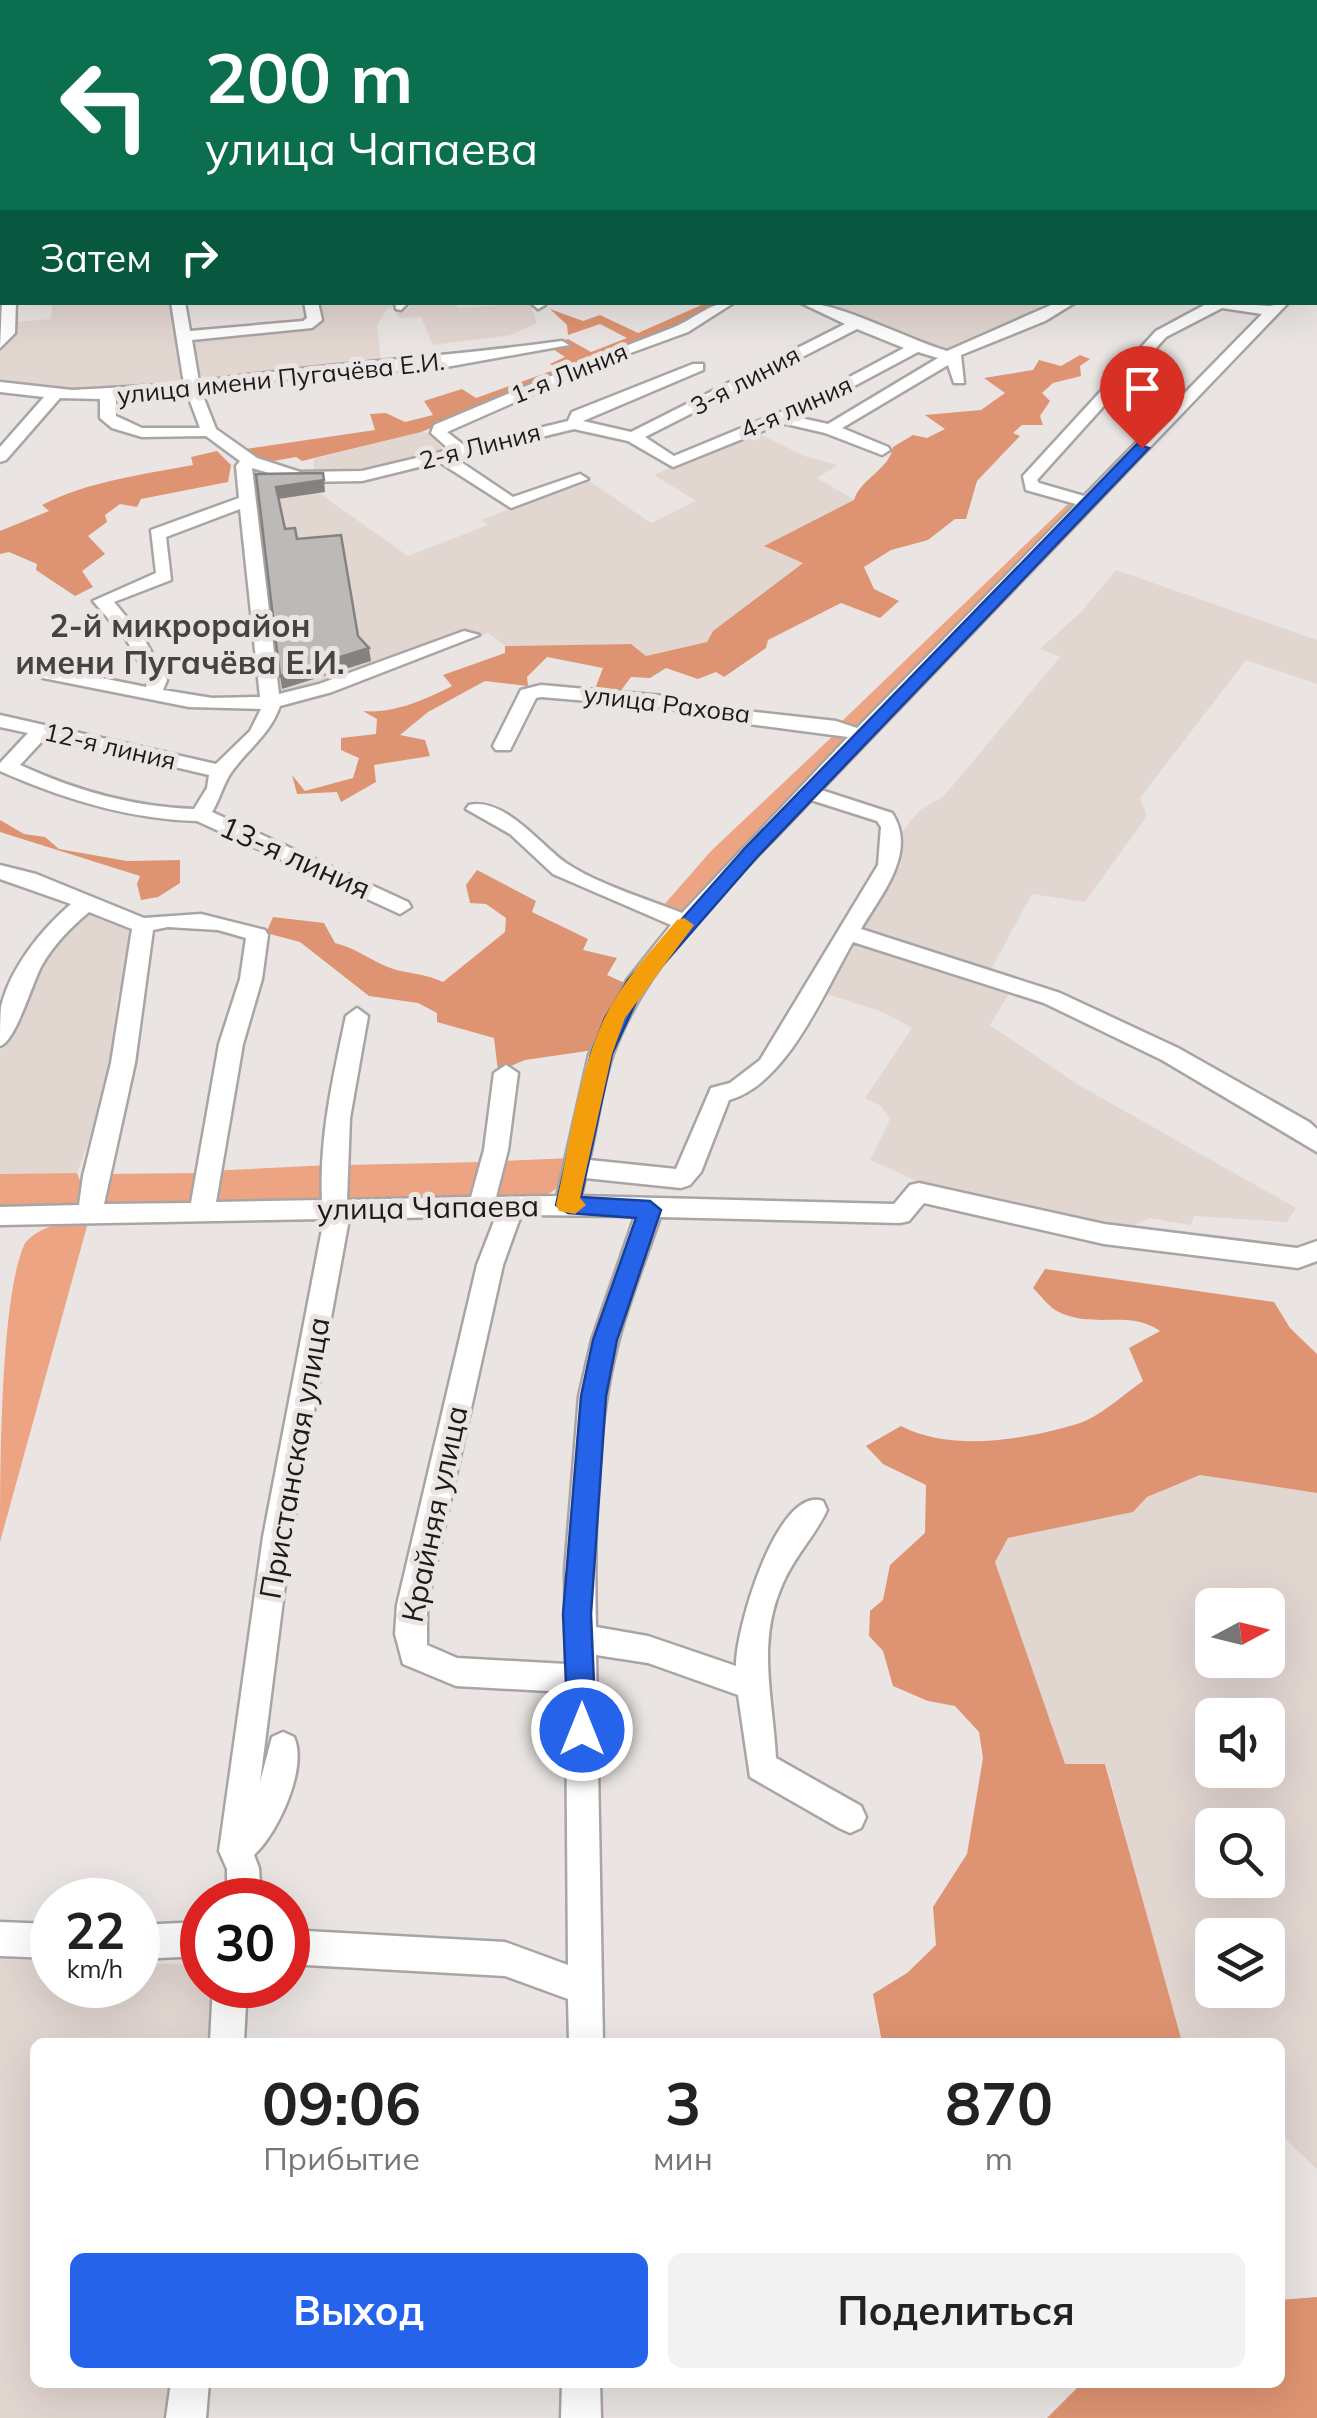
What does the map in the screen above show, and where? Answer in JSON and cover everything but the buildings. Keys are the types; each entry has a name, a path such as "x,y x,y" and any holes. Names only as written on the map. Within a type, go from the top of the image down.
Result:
{"street":[{"path":"0,344 8,333 9,305"},
{"path":"108,396 108,418 116,424 155,433 209,431 192,387 179,305"},
{"path":"185,336 312,323 311,305"},
{"name":"1-я Линия","path":"461,452 439,433 440,428 598,360 683,329 723,305"},
{"path":"814,305 917,348 950,357"},
{"path":"830,429 978,337 1038,321 1064,305"},
{"path":"1088,502 1032,486 1029,480 1161,334 1216,305"},
{"path":"568,1205 602,1054 615,1018 635,985 861,734 1277,306"},
{"name":"3-я линия","path":"633,437 858,322"},
{"name":"улица имени Пугачёва Е.И.","path":"0,387 108,396 385,364 446,362 562,345"},
{"name":"4-я линия","path":"633,437 673,462 848,386 917,348"},
{"path":"950,357 959,380"},
{"name":"2-я Линия","path":"209,431 252,461 322,480 362,476 574,424 578,416 601,404 698,367"},
{"path":"0,409 20,390"},
{"path":"0,456 55,394"},
{"path":"778,417 830,429 882,450"},
{"path":"574,424 633,437"},
{"path":"442,456 510,503 580,479"},
{"path":"200,815 217,788 220,771 258,734 271,701 245,502 244,466 252,461"},
{"path":"154,691 158,680 149,659 120,618 102,601 165,576 157,534 245,502"},
{"path":"43,672 230,705 310,696 470,635"},
{"name":"улица Рахова","path":"503,746 528,694 541,691 675,703 688,710 801,722 861,734"},
{"name":"12-я линия","path":"0,721 220,771"},
{"name":"13-я линия","path":"42,730 8,767 54,788 110,804 162,814 200,815 273,845 400,907"},
{"path":"578,1168 680,1178 689,1172 719,1094 738,1088 768,1066 888,865 892,827 885,817 807,792"},
{"path":"476,810 516,829 560,869 686,924"},
{"path":"0,872 143,926 170,918 254,931 257,935 251,979 231,1044 202,1212"},
{"path":"0,1038 10,981 49,933 86,903"},
{"path":"91,1214 95,1176 123,1062 143,926"},
{"path":"846,932 987,976 1084,1012 1258,1103 1317,1143"},
{"name":"Пристанская улица","path":"243,1878 235,1851 277,1537 337,1221 342,1104 357,1016"},
{"path":"481,1208 496,1150 506,1073"},
{"name":"улица Чапаева","path":"2,1224 91,1214 568,1205 900,1214 919,1192 1120,1237 1298,1258 1317,1251"},
{"name":"Крайняя улица","path":"511,1208 490,1265 421,1576 412,1599 409,1638 414,1654 456,1672 582,1680"},
{"path":"586,2038 582,1680 577,1614 593,1396 605,1340 650,1210"},
{"path":"814,1510 779,1554 760,1604 751,1658 762,1766 850,1817"},
{"path":"580,1641 641,1644 713,1676 756,1684"},
{"path":"235,1851 258,1832 270,1813 283,1747"},
{"path":"0,1939 30,1940"},
{"path":"310,1949 505,1959 585,1988"},
{"path":"227,2038 229,2008"},
{"path":"186,2418 189,2388"},
{"path":"581,2418 582,2388"}],"shaded area":[{"path":"52,305 172,305 183,382 97,393 0,385 0,349 16,322 51,319"},
{"path":"318,305 395,307 387,309 377,325 381,361 209,379 199,375 194,340 318,324 322,320"},
{"path":"410,305 531,305 537,323 511,335 433,345 421,317 399,318 395,311 411,308"},
{"path":"701,305 720,305 690,323 421,432 302,461 296,457 268,462 239,450 375,430 370,414 386,413 405,422 433,415 424,401 462,389 476,398 557,369 550,364 565,357 547,345 568,339 591,352 627,338 600,324 568,335 567,325 550,309 583,321 600,315 638,333"},
{"path":"826,305 1037,305 1047,309 948,351"},
{"path":"1080,355 1090,359 1080,366 1081,376 1053,383 1042,393 1050,401 1040,416 1043,425 1022,425 1013,433 1020,436 977,481 966,519 955,519 928,540 891,550 864,567 874,589 899,601 880,618 841,603 768,640 766,648 724,677 716,672 698,679 666,668 650,678 631,677 619,693 595,689 603,668 547,657 527,677 528,686 485,681 428,712 400,735 425,740 430,756 374,765 376,782 341,802 337,792 297,794 292,775 305,791 353,778 359,758 341,750 341,738 376,734 377,719 363,711 397,708 431,696 452,686 443,675 505,653 505,646 631,644 646,656 707,642 713,631 803,563 764,546 854,500 886,462 893,447 913,435 927,438 945,429 925,415 981,410 1005,393 984,378 1033,370 1039,360 1061,366"},
{"path":"753,431 807,457 838,465 817,478 855,500 765,546 804,562 713,631 707,642 646,656 631,644 505,646 488,633 320,692 277,694 251,486 301,480 408,556 488,525 481,520 586,479 651,523 696,501 654,475"},
{"path":"420,432 431,433 445,453 360,474 314,478 314,459"},
{"path":"217,451 231,465 228,482 141,499 137,507 120,504 105,515 107,522 88,536 105,554 82,571 93,587 75,596 36,570 37,564 9,552 0,554 0,531 49,511 42,505 97,484 193,465 191,457"},
{"path":"1072,500 1079,502 859,731 838,725"},
{"path":"1116,570 1317,640 1317,684 1246,660 1140,798 1147,816 1085,902 1032,894 989,973 859,929 901,865 897,840 904,829 920,810 944,796 1060,657 1040,649 1081,612"},
{"path":"835,734 854,737 682,916 663,906 711,851"},
{"path":"0,820 24,834 45,837 59,849 127,861 180,860 180,883 158,897 141,900 137,884 140,876 0,832"},
{"path":"477,870 536,901 532,912 588,939 583,950 617,958 607,975 629,985 609,1014 594,1050 525,1060 498,1071 494,1038 437,1022 437,1013 418,1003 369,996 300,942 266,933 273,917 324,923 335,943 388,967 443,982 505,932 506,918 486,904 470,903 466,885"},
{"path":"88,914 130,927 133,934 116,1005 117,1049 111,1079 77,1173 0,1174 0,1053 47,941"},
{"path":"852,942 1010,992 990,1025 1077,1084 1296,1208 1287,1222 1194,1216 1191,1225 1149,1218 1125,1230 933,1188 870,1160 890,1119 881,1106 865,1098 912,1028 883,1012 820,992"},
{"path":"571,1158 560,1184 545,1195 497,1199 491,1193 501,1161"},
{"path":"484,1162 474,1198 345,1202 344,1165"},
{"path":"330,1165 327,1197 321,1202 211,1200 209,1171"},
{"path":"77,1173 83,1188 82,1204 78,1206 0,1206 0,1174"},
{"path":"201,1173 192,1201 104,1203 101,1174"},
{"path":"89,1219 0,1542 3,1386 17,1268 25,1243 38,1232"},
{"path":"1045,1269 1274,1302 1290,1328 1317,1354 1317,1493 1200,1475 1147,1497 1133,1512 1008,1538 995,1562 1065,1764 1105,1764 1181,2038 881,2038 873,1994 907,1973 936,1945 933,1907 967,1854 983,1758 979,1732 955,1706 928,1701 893,1686 883,1651 869,1636 870,1611 883,1600 890,1565 925,1533 926,1485 883,1464 866,1446 901,1426 942,1439 988,1441 1077,1424 1112,1405 1143,1381 1129,1348 1160,1331 1136,1321 1070,1316 1057,1311 1033,1288"},
{"path":"1200,1475 1317,1493 1317,2169 1285,2139 1285,2038 1180,2038 1106,1764 1065,1765 995,1562 1008,1538 1133,1512 1147,1497"},
{"path":"0,1959 30,1960 30,2008 160,2008 160,1964 180,1964 180,2008 213,2008 209,2038 30,2038 30,2388 168,2388 165,2418 0,2418"},
{"path":"1317,2297 1317,2418 1047,2418 1077,2388 1285,2388 1285,2300"}],"slow traffic":[{"path":"575,1205 568,1205 602,1054 615,1018 635,985 684,925"}],"district":[{"name":"2-й микрорайон имени Пугачёва Е.И.","path":"180,644"}],"route":[{"path":"582,1730 577,1614 593,1396 605,1340 650,1210 568,1205 602,1054 615,1018 635,985 751,852 861,734 1142,448"}]}
